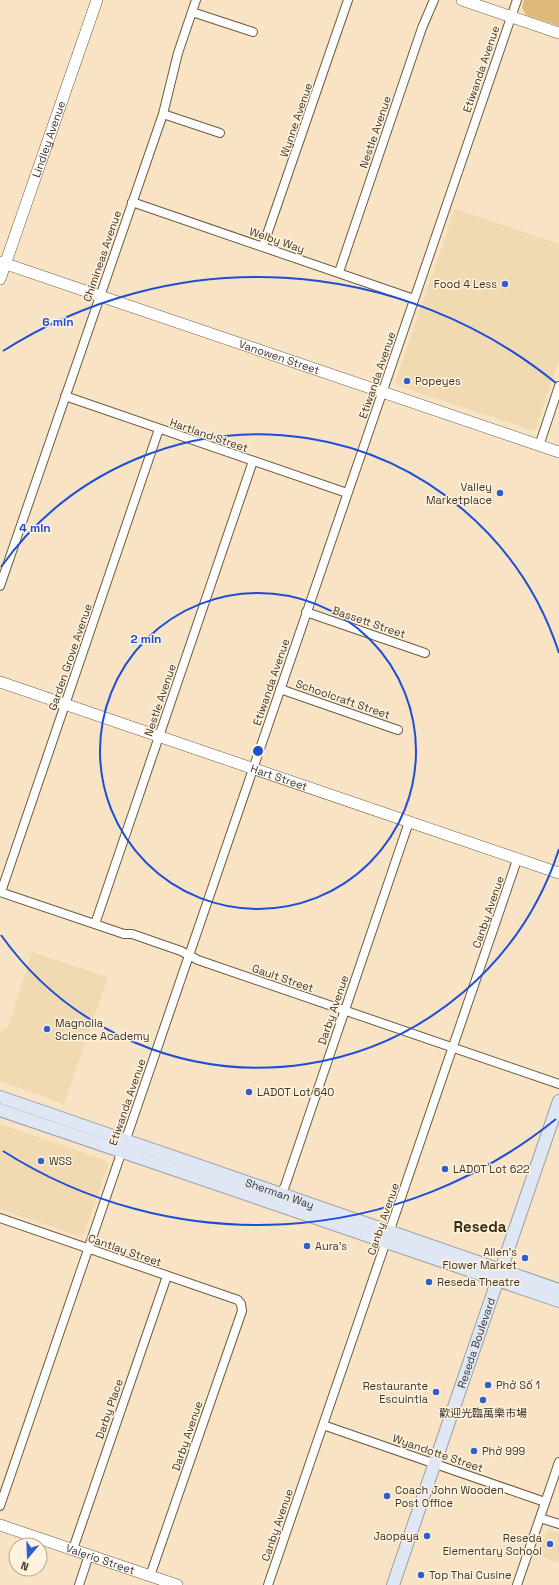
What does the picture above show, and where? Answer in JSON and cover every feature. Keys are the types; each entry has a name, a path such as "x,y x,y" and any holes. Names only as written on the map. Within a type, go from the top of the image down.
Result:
{"main road":[{"name":"Sherman Way","path":"0,1097 123,1146"},
{"name":"Reseda Boulevard","path":"393,1585 559,1101"},
{"name":"Sherman Way","path":"0,1110 123,1146 499,1275 559,1301"},
{"name":"Sherman Way","path":"499,1275 559,1290"}],"street":[{"name":"Lindley Avenue","path":"0,279 3,263 97,0"},
{"name":"Chimineas Avenue","path":"0,586 163,114 178,53 196,0"},
{"name":"Wynne Avenue","path":"263,246 348,0"},
{"name":"Nestle Avenue","path":"338,272 422,28 434,0"},
{"path":"462,0 559,33"},
{"name":"Etiwanda Avenue","path":"0,1506 516,0"},
{"path":"192,12 253,32"},
{"path":"163,114 220,133"},
{"name":"Welby Way","path":"132,202 414,299"},
{"name":"Vanowen Street","path":"3,263 559,452"},
{"path":"539,446 559,386"},
{"name":"Hartland Street","path":"65,396 347,493"},
{"name":"Garden Grove Avenue","path":"0,892 160,429"},
{"name":"Nestle Avenue","path":"95,924 253,461"},
{"name":"Bassett Street","path":"306,612 424,653"},
{"name":"Hart Street","path":"0,682 517,860 559,873"},
{"name":"Schoolcraft Street","path":"280,689 398,730"},
{"name":"Darby Avenue","path":"278,1199 286,1182 409,822"},
{"name":"Canby Avenue","path":"268,1585 517,860"},
{"name":"Gault Street","path":"0,892 124,934 132,934 181,951 189,956 205,962 559,1084"},
{"name":"Cantlay Street","path":"0,1218 238,1300 242,1304"},
{"name":"Darby Place","path":"73,1549 167,1276"},
{"name":"Darby Avenue","path":"150,1576 242,1311 242,1304"},
{"name":"Wyandotte Street","path":"323,1425 545,1502"},
{"path":"517,1585 559,1462"},
{"path":"540,1518 559,1524"},
{"name":"Valerio Street","path":"0,1525 177,1585"},
{"path":"79,1585 89,1555"}],"shaded area":[{"path":"524,0 559,0 559,26 526,15 522,8"},
{"path":"455,209 559,244 559,359 534,430 402,387 397,383 396,379"},
{"name":"Magnolia Science Academy","path":"32,952 108,977 64,1104 0,1081 0,1032 8,1027"},
{"path":"0,1124 105,1160 108,1165 84,1234 79,1236 0,1209"},
{"name":"Reseda Elementary School","path":"549,1530 559,1533 559,1563 538,1555 546,1532"}],"place":[{"name":"Food 4 Less","path":"505,284"},
{"name":"Popeyes","path":"407,381"},
{"name":"Valley Marketplace","path":"500,493"},
{"name":"Magnolia Science Academy","path":"47,1029"},
{"name":"LADOT Lot 640","path":"249,1092"},
{"name":"WSS","path":"41,1161"},
{"name":"LADOT Lot 622","path":"445,1169"},
{"name":"Aura's","path":"307,1246"},
{"name":"Allen's Flower Market","path":"525,1258"},
{"name":"Reseda Theatre","path":"429,1282"},
{"name":"Phở Số 1","path":"488,1385"},
{"name":"Restaurante Escuintla","path":"436,1392"},
{"name":"歡迎光臨萬樂市場","path":"483,1400"},
{"name":"Phở 999","path":"474,1451"},
{"name":"Coach John Wooden Post Office","path":"387,1496"},
{"name":"Jaopaya","path":"427,1536"},
{"name":"Reseda Elementary School","path":"550,1544"},
{"name":"Top Thai Cusine","path":"421,1575"}],"district":[{"name":"Reseda","path":"480,1226"}]}
